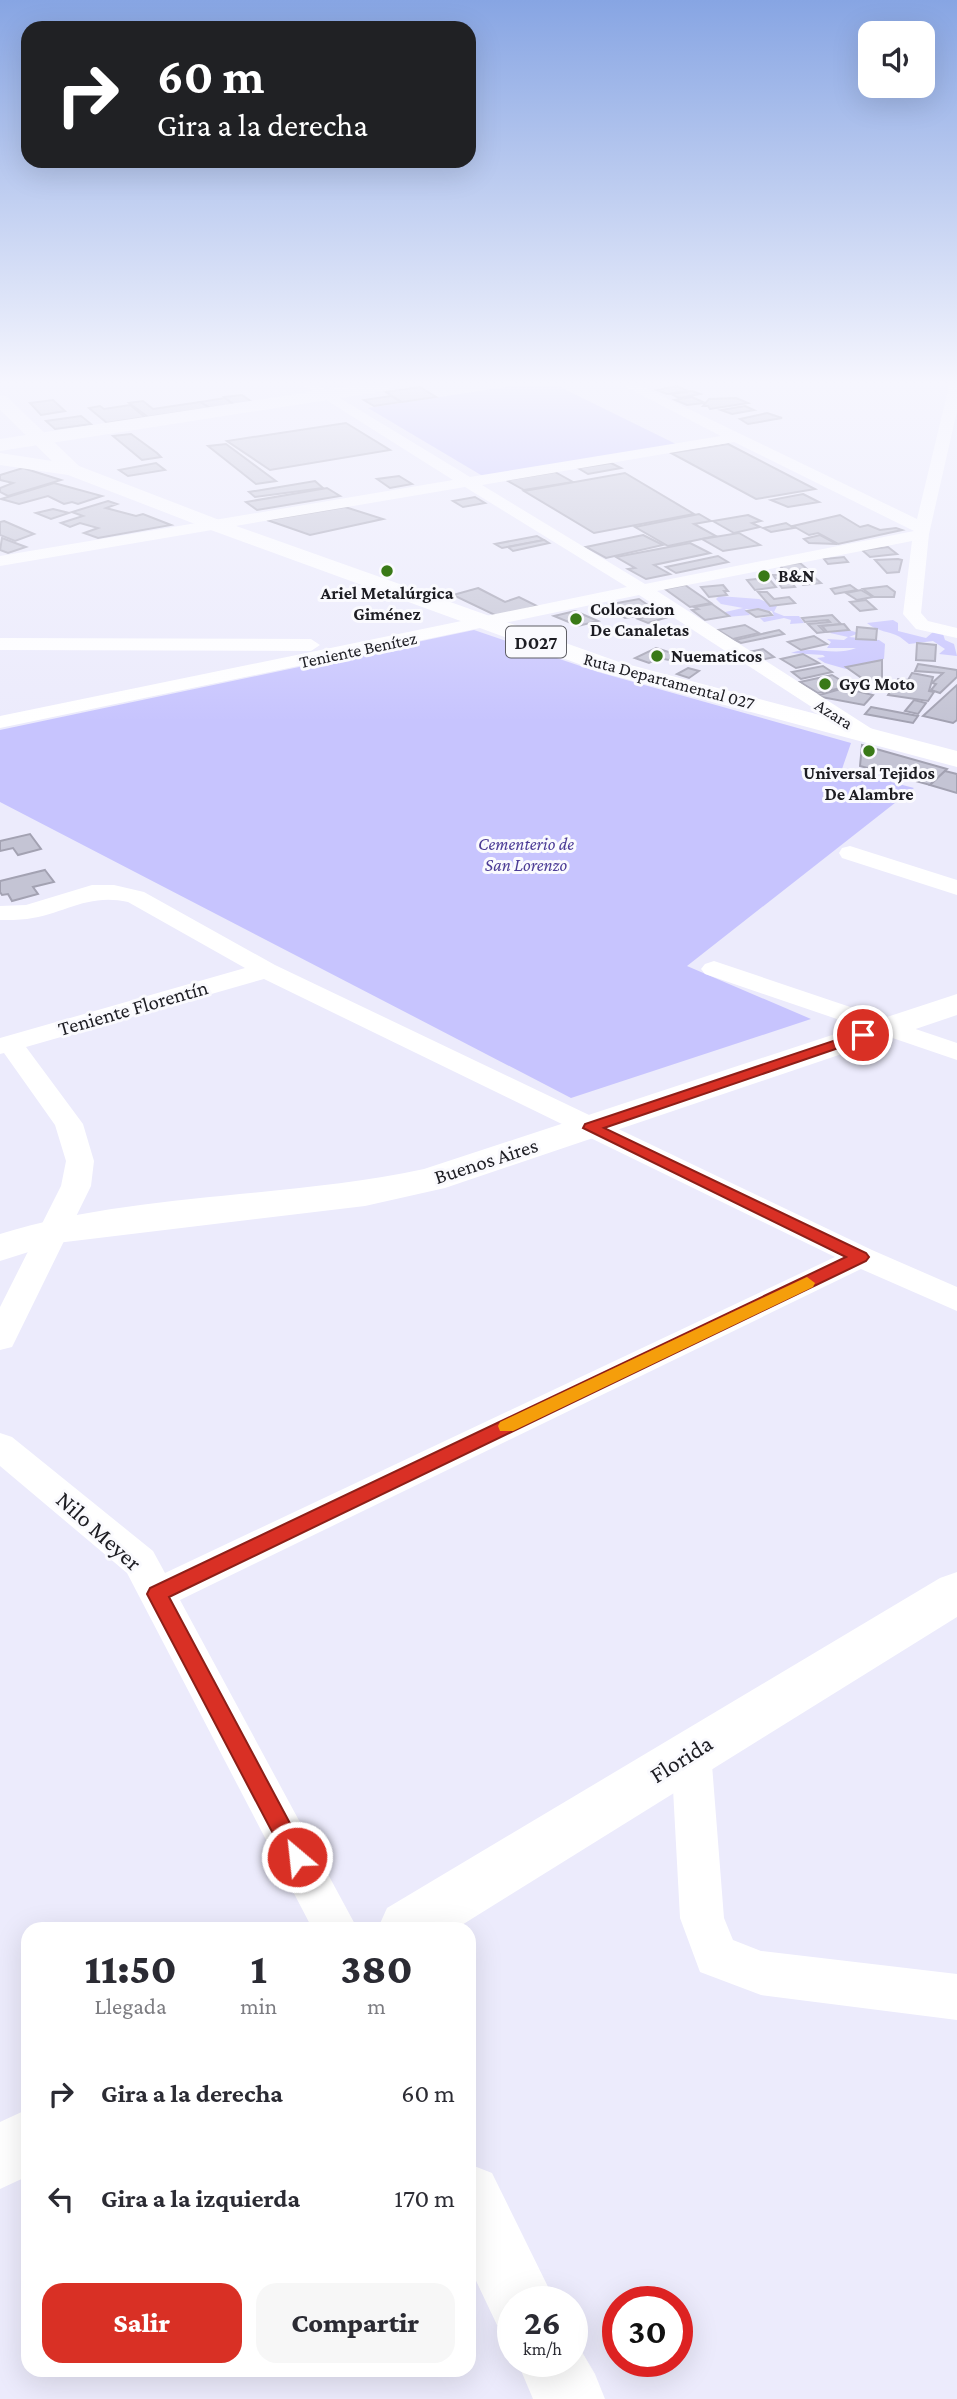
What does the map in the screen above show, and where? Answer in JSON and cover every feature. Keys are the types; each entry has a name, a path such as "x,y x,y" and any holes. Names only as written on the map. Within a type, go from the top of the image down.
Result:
{"main road":[{"name":"Ruta Departamental 027","path":"145,498 610,667 957,759"},
{"name":"Buenos Aires","path":"0,1248 53,1231 365,1194 432,1179 957,1004"},
{"name":"Florida","path":"417,1922 691,1752 951,1602"},
{"path":"0,2157 21,2145"},
{"path":"476,2210 514,2286"},
{"path":"559,2377 570,2399"}],"street":[{"path":"0,561 375,498"},
{"name":"Azara","path":"489,498 639,588 864,733"},
{"path":"860,498 922,531"},
{"path":"932,498 922,531 912,614 922,625 951,632"},
{"name":"Teniente Benítez","path":"0,722 385,645 639,588 922,531"},
{"path":"0,644 385,645"},
{"name":"Azara","path":"766,707 803,695"},
{"path":"850,853 957,888"},
{"path":"0,913 28,912 92,892 114,892 136,897 266,970 860,1257 957,1300"},
{"path":"714,968 957,1052"},
{"name":"Teniente Florentín","path":"5,1045 266,970"},
{"path":"0,1339 76,1186 80,1161 69,1124 5,1045"},
{"path":"157,1594 860,1257"},
{"name":"Nilo Meyer","path":"0,1446 140,1562 332,1922"},
{"path":"691,1752 702,1917 716,1956 761,1973 957,1997"}],"green space":[{"path":"719,596 759,599 777,606 774,612 784,616 799,616 804,623 790,624 791,620 784,618 764,622 760,618 774,616 772,611 745,609 750,615 727,617 725,612 743,608 721,604 716,599"},
{"path":"893,620 898,623 898,631 926,638 933,632 943,634 945,640 954,644 957,656 939,654 945,649 933,641 909,644 900,637 867,623"},
{"path":"845,629 859,633 849,637 879,640 885,644 884,659 846,669 817,658 825,657 823,655 791,653 856,648 827,648 831,642 827,639 844,640 848,637 830,633 833,630"},
{"name":"Cementerio de San Lorenzo","path":"474,630 598,672 851,743 842,769 914,788 687,966 811,1019 571,1098 0,802 0,730"}],"building":[{"path":"4,498 41,498 19,504 1,499"},
{"path":"52,498 96,498 78,504 64,504"},
{"path":"269,498 328,498 257,510 246,502"},
{"path":"477,498 485,503 463,507 453,501"},
{"path":"536,498 667,498 694,514 594,533"},
{"path":"811,498 819,502 788,507 771,500"},
{"path":"108,501 117,504 106,508 136,516 143,514 171,525 98,538 84,533 98,528 80,523 70,527 61,523 83,516 72,512"},
{"path":"345,507 383,519 310,535 267,520"},
{"path":"53,509 69,513 51,519 36,513"},
{"path":"699,514 711,521 694,524 716,536 668,546 635,527"},
{"path":"748,515 761,521 752,523 760,527 734,533 713,521"},
{"path":"840,515 860,527 868,525 880,530 902,530 838,544 818,533 809,535 793,526"},
{"path":"4,521 34,534 15,541 0,535 0,522"},
{"path":"786,523 794,528 771,532 763,528"},
{"path":"739,533 760,545 723,551 702,539"},
{"path":"643,535 663,545 606,558 586,547"},
{"path":"820,535 837,544 809,543 804,539"},
{"path":"537,536 544,540 502,548 495,544"},
{"path":"2,538 26,547 8,553 0,550"},
{"path":"544,540 549,543 513,551 508,547"},
{"path":"690,543 710,553 654,565 670,574 646,579 628,569 635,568 616,557"},
{"path":"888,547 897,554 870,557 862,550"},
{"path":"718,556 728,562 676,573 666,567"},
{"path":"844,557 848,562 828,564 824,559"},
{"path":"875,560 902,560 899,572 887,573"},
{"path":"800,563 807,569 785,571 779,565"},
{"path":"773,575 786,575 795,587 782,588"},
{"path":"814,577 821,583 803,585 797,578"},
{"path":"747,580 770,580 776,587 755,590"},
{"path":"685,585 711,603 690,607 665,589"},
{"path":"723,585 728,591 724,591 727,595 709,597 701,587"},
{"path":"850,585 857,590 835,594 831,589"},
{"path":"887,586 895,592 894,597 874,597 863,589"},
{"path":"478,588 505,602 519,597 537,606 499,617 453,595"},
{"path":"861,590 873,597 857,600 846,593"},
{"path":"758,592 767,592 774,599 789,597 795,603 770,606"},
{"path":"639,599 658,612 625,618 606,605"},
{"path":"866,600 876,609 860,611 850,602"},
{"path":"712,604 729,616 705,620 692,610 698,609 694,607"},
{"path":"758,609 772,615 756,617 747,611"},
{"name":"Colocacion De Canaletas","path":"575,611 598,621 578,626 554,616"},
{"path":"658,613 668,617 648,623 638,619"},
{"path":"832,615 841,624 819,626 825,632 817,633 808,624 830,622 805,622 802,618"},
{"path":"844,624 849,630 827,632 822,626"},
{"path":"745,625 759,633 733,639 718,630"},
{"path":"857,627 877,629 876,640 856,639"},
{"path":"779,630 784,634 741,643 735,640"},
{"path":"814,636 827,644 801,650 788,642"},
{"path":"917,643 936,645 935,661 916,660"},
{"name":"Nuematicos","path":"656,648 678,655 669,660 659,658 649,663 635,658"},
{"path":"763,649 774,657 761,660 749,652"},
{"path":"803,654 819,663 796,668 781,659"},
{"path":"882,660 882,680 863,679 846,667"},
{"path":"918,664 957,670 957,677 940,693 931,690 936,684 932,683 943,673 915,671"},
{"path":"823,666 832,672 801,679 792,672"},
{"path":"688,668 699,671 689,678 677,674"},
{"path":"912,673 933,677 929,691 934,692 928,701 888,695 898,679 908,680"},
{"name":"GyG Moto","path":"832,675 850,686 818,693 800,682"},
{"path":"957,685 957,720 953,723 923,716"},
{"path":"844,688 873,695 864,705 816,696"},
{"path":"914,700 926,703 918,714 905,711"},
{"path":"871,707 918,716 913,723 865,714"},
{"path":"862,745 947,769 930,785 860,766"},
{"path":"945,771 957,774 957,793 930,785"},
{"path":"30,834 41,849 18,855 13,848 0,851 0,841"},
{"path":"45,870 54,882 33,887 38,894 12,901 8,894 2,895 0,892 0,881"}],"slow traffic":[{"path":"507,1426 807,1283"}],"place":[{"name":"Ariel Metalúrgica Giménez","path":"387,571"},
{"name":"B&N","path":"764,576"},
{"name":"Colocacion De Canaletas","path":"576,619"},
{"name":"Nuematicos","path":"657,656"},
{"name":"GyG Moto","path":"825,684"},
{"name":"Universal Tejidos De Alambre","path":"869,751"}],"route":[{"path":"297,1857 157,1594 860,1257 590,1128 863,1035"}]}
